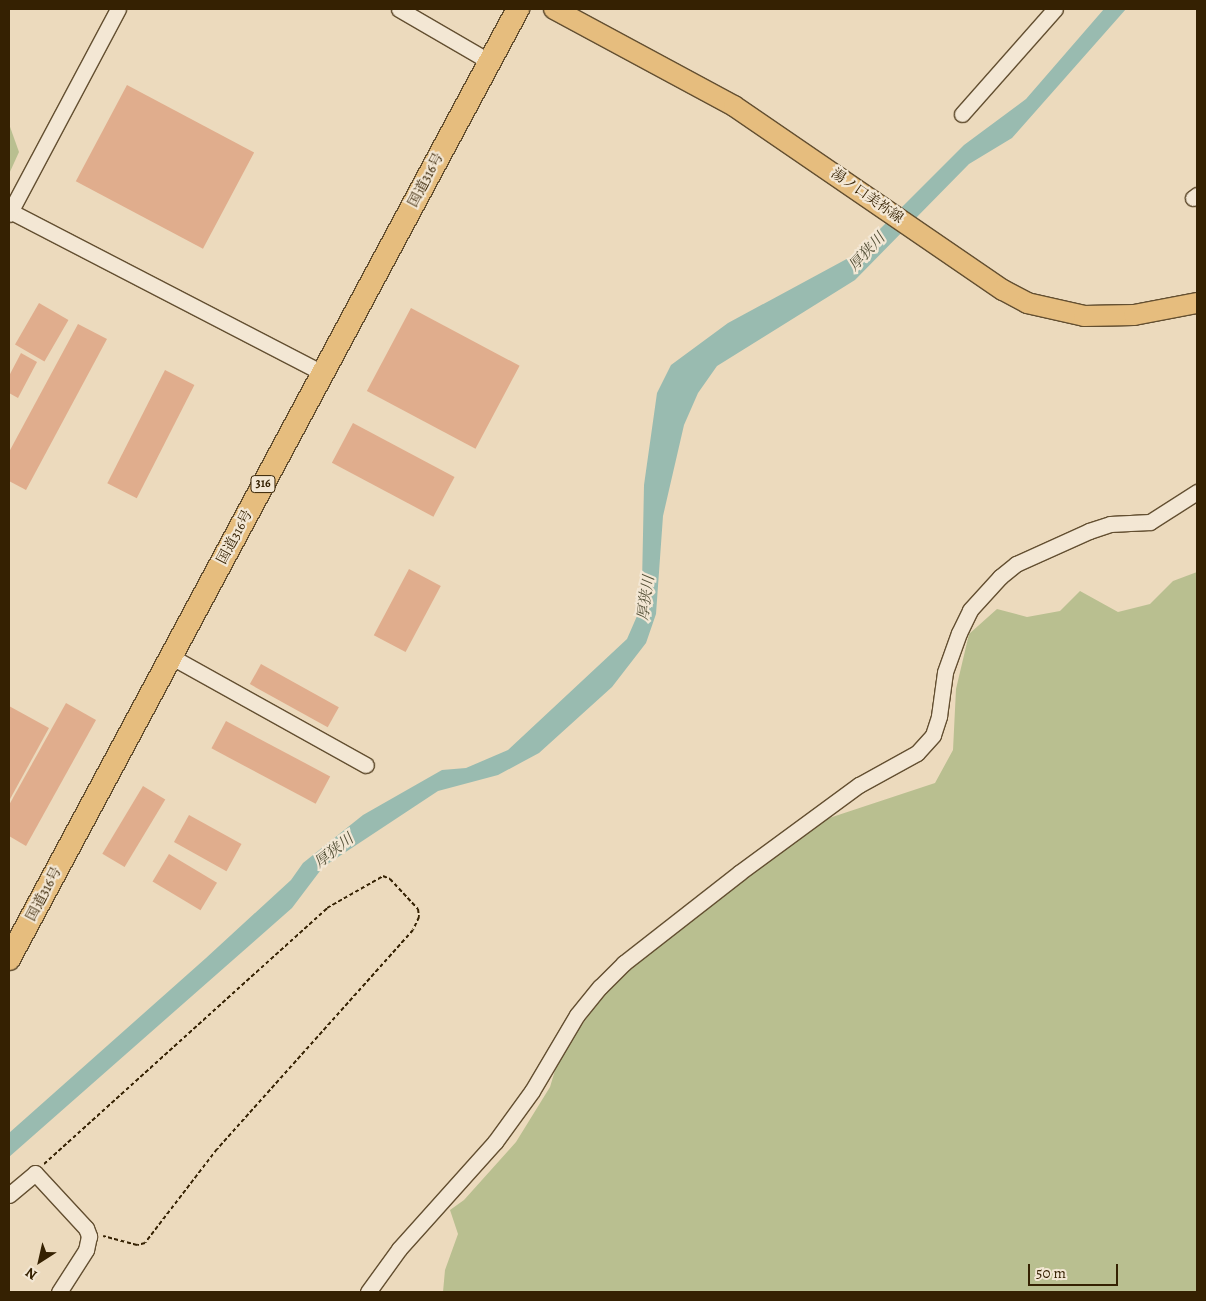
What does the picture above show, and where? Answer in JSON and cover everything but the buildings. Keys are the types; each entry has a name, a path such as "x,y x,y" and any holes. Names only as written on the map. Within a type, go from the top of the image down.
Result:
{"highway":[{"name":"国道316号","path":"9,959 518,9"}],"main road":[{"name":"湯ノ口美祢線","path":"554,9 734,106 1003,290 1027,303 1084,316 1134,315 1197,303"}],"street":[{"path":"118,9 10,213 322,373"},
{"path":"399,9 490,62"},
{"path":"962,114 1055,9"},
{"path":"368,1292 399,1249 495,1142 532,1091 577,1015 612,975 739,873 859,785 917,753 928,741 939,716 945,672 959,633 970,610 1000,577 1016,564 1089,531 1110,524 1150,522 1197,492"},
{"path":"170,656 366,765"},
{"path":"9,1195 35,1173 86,1228 89,1236 86,1250 59,1292"}],"path":[{"path":"35,1173 89,1120 327,908 383,876 390,880 418,909 419,917 413,930 217,1149 145,1243 137,1245 96,1234 89,1236"}],"green space":[{"path":"9,124 19,152 9,174"},
{"path":"1197,572 1197,1292 443,1292 445,1270 458,1234 450,1210 464,1200 516,1142 550,1087 559,1057 606,991 671,932 802,827 935,783 953,750 956,689 969,634 997,609 1027,617 1060,611 1080,591 1118,612 1150,604 1173,581"}],"water":[{"name":"厚狭川","path":"1104,9 1126,9 1012,138 969,164 855,280 717,366 698,393 684,425 663,516 656,614 646,643 612,687 539,753 498,775 438,791 323,867 292,908 9,1157 9,1133 291,880 303,863 363,815 442,770 466,768 508,750 627,639 637,616 642,584 644,485 657,393 671,365 728,323 854,255 964,145 1026,99"}]}
